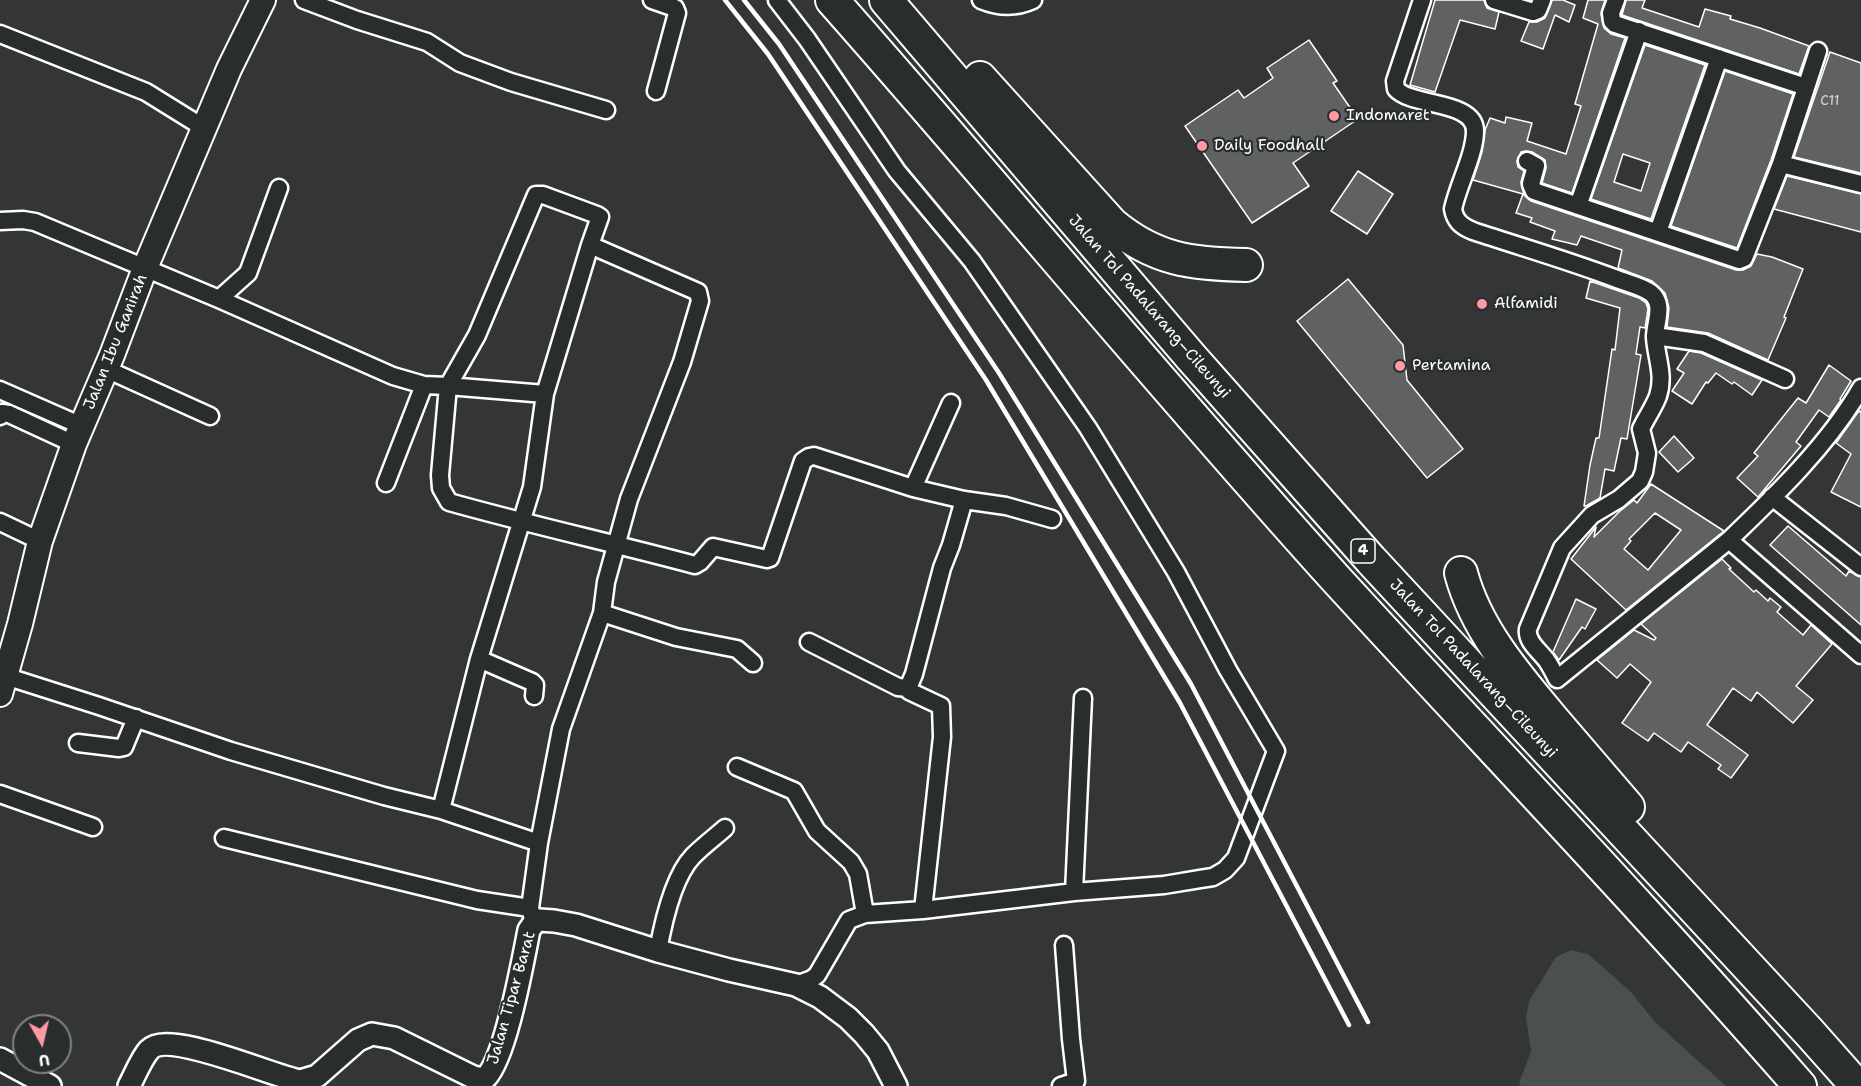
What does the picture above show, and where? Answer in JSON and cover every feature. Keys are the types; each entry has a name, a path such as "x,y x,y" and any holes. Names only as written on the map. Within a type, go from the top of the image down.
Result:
{"highway":[{"name":"4","path":"831,0 1335,577 1605,867 1800,1086"},
{"path":"886,0 942,35 1112,224 1129,239 1169,257 1203,264 1246,265"},
{"name":"Jalan Tol Padalarang–Cileunyi","path":"886,0 1191,357 1371,560 1857,1086"},
{"path":"1461,573 1467,596 1491,639 1518,678 1672,858 1702,918"}],"main road":[{"name":"Jalan Ibu Ganirah","path":"2,685 20,624 40,541 78,435 229,69 263,0"}],"street":[{"path":"304,0 357,20 427,42 460,63 511,82 606,110"},
{"path":"652,0 675,8 678,14 656,91"},
{"path":"777,0 807,39 897,171 972,261 1088,428 1176,572 1228,670 1276,751 1236,858 1225,870 1213,877 1074,891 923,910 865,914 849,920 817,975 796,985"},
{"path":"981,0 994,5 1017,5 1033,0"},
{"path":"1422,0 1395,81 1396,88 1407,96 1461,112 1474,124 1473,143 1453,209 1459,222 1473,231 1608,275 1653,294 1657,301 1658,317 1655,336 1661,368 1660,385 1658,396 1641,429 1647,453 1644,472 1640,481 1619,499 1592,515 1562,548 1536,606 1527,635 1550,665 1557,679 1729,540 1813,454 1858,399"},
{"path":"1494,0 1533,12 1538,10 1542,0"},
{"path":"1616,0 1611,13 1612,21 1806,87"},
{"path":"1578,206 1639,31"},
{"path":"0,34 116,78 146,92 204,128"},
{"path":"1527,161 1536,166 1531,184 1534,191 1739,260 1744,258 1781,164 1818,51"},
{"path":"1658,232 1719,58"},
{"path":"1781,164 1861,184"},
{"path":"219,299 248,273 279,188"},
{"path":"441,810 479,659 520,522 534,479 545,394 600,219 599,216 543,195 536,195 477,335 448,386 440,475 441,488 449,502 520,522 616,543 694,565 700,562 713,547 769,559 803,461 808,457 819,457 913,488 964,500 1006,506 1052,519"},
{"path":"0,221 35,222 219,299 393,376 424,386 545,394"},
{"path":"224,838 532,915 539,843 561,729 602,613 616,543 629,499 682,362 700,301 698,292 590,245"},
{"path":"1655,336 1704,343 1785,380"},
{"path":"106,369 210,416"},
{"path":"386,483 424,386"},
{"path":"0,390 78,435"},
{"path":"913,488 951,403"},
{"path":"0,416 2,413 9,414 78,435"},
{"path":"1772,497 1861,567"},
{"path":"908,688 964,500"},
{"path":"0,522 40,541"},
{"path":"1729,540 1861,656"},
{"path":"602,613 676,637 737,649 753,663"},
{"path":"808,642 898,687 908,688 909,691 941,706 943,711 942,737 923,910"},
{"path":"479,659 532,682 535,685 534,696"},
{"path":"2,685 135,718 231,751 384,796 441,810 539,843"},
{"path":"1074,891 1083,698"},
{"path":"78,743 124,747 135,718"},
{"path":"737,766 794,791 818,831 850,862 858,874 865,914"},
{"path":"0,794 93,827"},
{"path":"658,951 664,918 685,867 692,857 725,828"},
{"name":"Jalan Tipar Barat","path":"129,1086 150,1049 158,1044 189,1046 291,1079 309,1082 358,1040 372,1034 394,1038 483,1083 491,1072 501,1049 532,915 576,925 658,951 729,970 796,985 820,997 848,1018 864,1034 878,1051 896,1086"},
{"path":"1061,1086 1076,1081 1064,945"},
{"path":"0,1059 51,1086"}],"shaded area":[{"path":"1571,950 1588,954 1631,992 1654,1021 1726,1086 1521,1086 1519,1083 1531,1051 1526,1018 1529,1001 1556,957"}],"building":[{"path":"1435,0 1484,0 1487,8 1499,12 1495,29 1460,20 1435,92 1410,85"},
{"path":"1552,0 1563,0 1575,5 1569,22 1555,15 1543,49 1521,41 1529,22 1537,22 1545,18"},
{"path":"1588,0 1605,0 1601,14 1604,28 1611,34 1625,38 1572,193 1542,183 1546,168 1545,160 1526,151 1521,152 1517,161 1518,167 1524,171 1521,182 1524,195 1531,201 1736,270 1743,270 1751,266 1757,254 1803,269 1768,360 1708,333 1667,327 1669,308 1665,293 1652,281 1618,268 1622,250 1581,236 1577,245 1552,239 1555,231 1530,222 1532,218 1516,213 1523,194 1473,180 1490,118 1505,123 1506,117 1532,123 1527,141 1566,154 1581,106 1575,104 1598,24 1583,18"},
{"path":"1626,0 1645,0 1642,8 1699,27 1705,9 1731,16 1730,19 1809,46 1799,74 1622,15"},
{"path":"1309,40 1337,81 1333,83 1358,119 1293,163 1309,186 1252,223 1185,126 1238,90 1244,98 1273,78 1267,68"},
{"path":"1645,45 1705,65 1651,219 1591,199","holes":["1623,154 1650,163 1641,191 1614,182"]},
{"path":"1830,52 1861,63 1861,173 1794,157"},
{"path":"1725,71 1793,94 1771,160 1737,248 1671,226"},
{"path":"1358,171 1393,194 1367,234 1331,211"},
{"path":"1787,176 1861,194 1861,232 1774,209"},
{"path":"1348,279 1403,345 1407,380 1463,449 1427,478 1297,321"},
{"path":"1590,281 1639,298 1646,303 1648,309 1645,328 1640,327 1636,354 1641,355 1627,439 1621,438 1614,471 1605,469 1600,498 1584,506 1590,465 1596,438 1599,438 1612,349 1615,350 1620,308 1586,298"},
{"path":"1689,351 1701,353 1762,380 1752,395 1716,373 1708,383 1706,382 1692,404 1672,391 1684,373 1677,369"},
{"path":"1829,365 1851,381 1841,400 1829,417 1819,410 1796,442 1801,446 1758,497 1737,478 1758,456 1754,453 1798,398 1806,403"},
{"path":"1861,411 1861,507 1831,492 1851,454 1836,443"},
{"path":"1674,436 1694,458 1678,472 1659,452"},
{"path":"1651,484 1724,531 1626,610 1571,559 1596,527 1594,537 1620,511 1634,500 1637,503","holes":["1655,513 1681,530 1648,570 1624,549 1631,541 1629,539"]},
{"path":"1788,526 1846,576 1849,571 1861,577 1861,625 1770,545"},
{"path":"1722,559 1731,568 1729,569 1754,592 1756,590 1768,601 1770,598 1781,607 1777,612 1803,635 1811,625 1832,644 1796,686 1813,700 1793,723 1757,692 1751,701 1733,688 1707,725 1748,755 1731,778 1718,769 1721,765 1688,742 1681,752 1654,733 1648,741 1622,723 1651,682 1630,664 1617,678 1597,660 1634,630 1654,640 1656,638 1641,624"},
{"path":"1576,599 1596,609 1585,629 1582,627 1559,660 1553,652"}],"railway":[{"path":"725,0 768,54 986,380 1180,703 1349,1025"},
{"path":"744,0 779,44 999,373 1191,684 1368,1022"}],"place":[{"name":"Indomaret","path":"1334,116"},
{"name":"Daily Foodhall","path":"1202,146"},
{"name":"Alfamidi","path":"1482,304"},
{"name":"Pertamina","path":"1400,366"}]}
